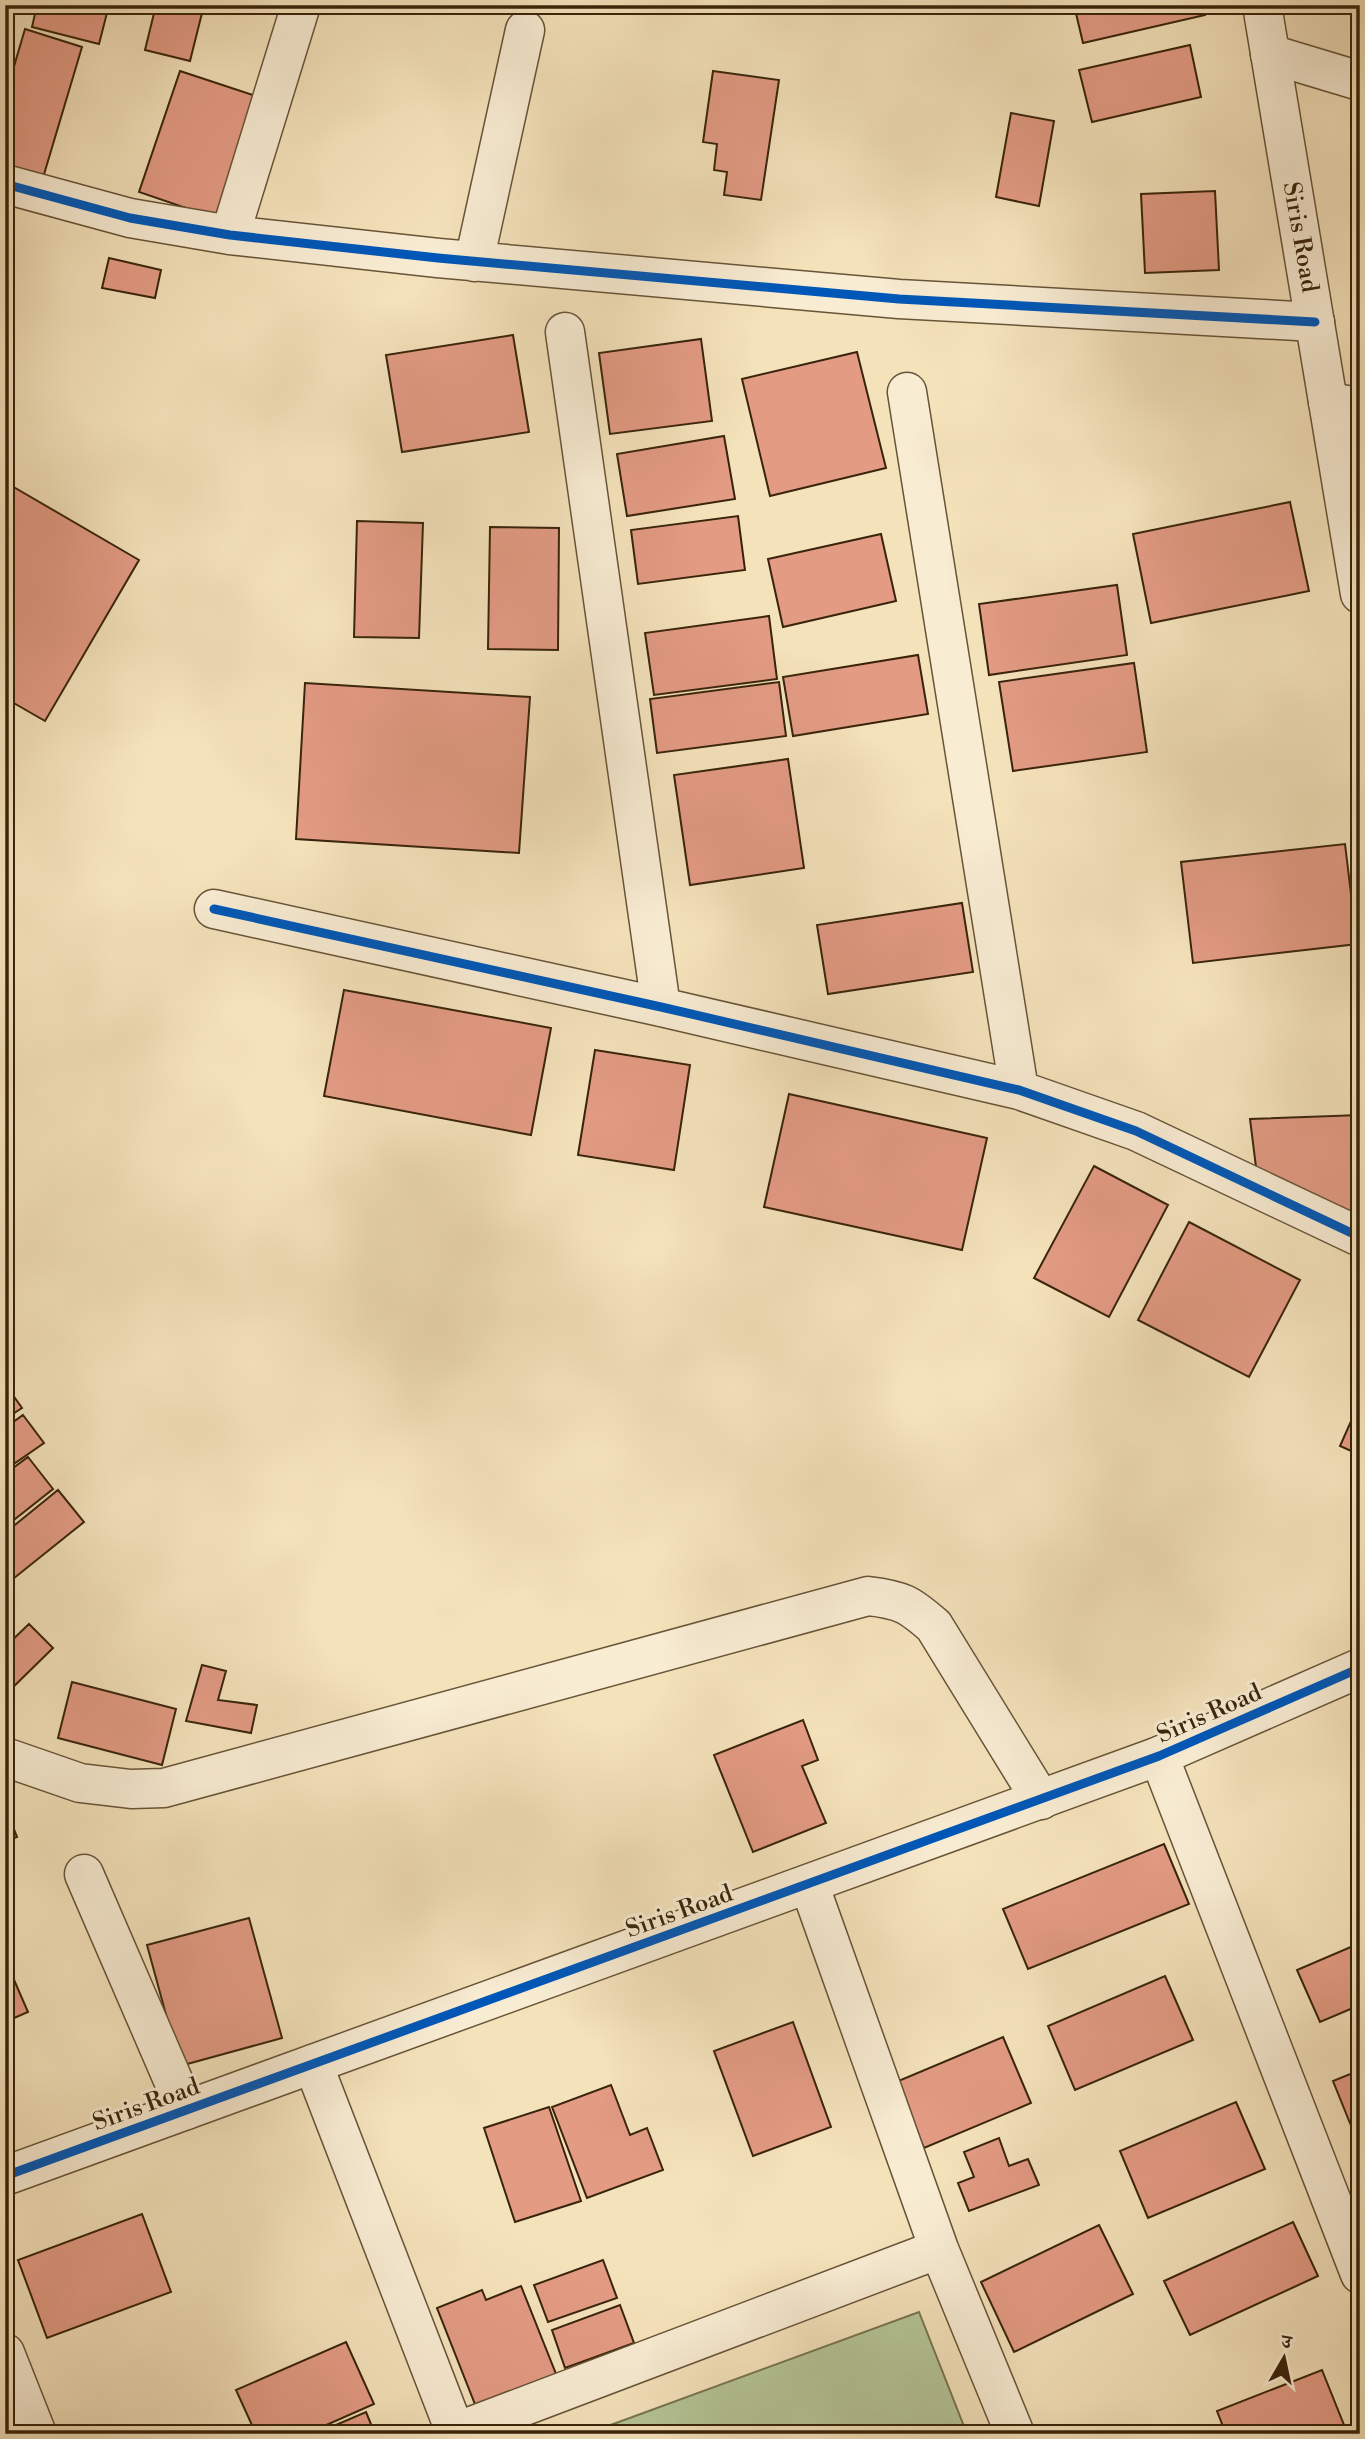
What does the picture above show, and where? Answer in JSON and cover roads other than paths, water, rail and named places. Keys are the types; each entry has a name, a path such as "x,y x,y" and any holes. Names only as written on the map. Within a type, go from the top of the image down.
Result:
{"street":[{"path":"230,236 301,5"},
{"name":"Siris Road","path":"1262,5 1315,322 1344,405 1360,594"},
{"path":"474,262 525,30"},
{"path":"1270,54 1360,81"},
{"path":"5,184 130,218 230,236 474,262 899,299 1315,322"},
{"path":"565,332 661,1007"},
{"path":"907,392 1019,1090"},
{"path":"215,909 661,1007 1019,1090 1136,1131 1360,1237"},
{"path":"5,1757 80,1783 122,1789 164,1788 868,1597 893,1599 913,1607 934,1626 1041,1800"},
{"name":"Siris Road","path":"5,2176 1159,1756 1360,1668"},
{"path":"1159,1756 1360,2274"},
{"path":"84,1874 186,2110"},
{"path":"809,1884 939,2249 1015,2434"},
{"path":"313,2064 456,2433 939,2249"},
{"path":"5,2353 37,2434"}]}
